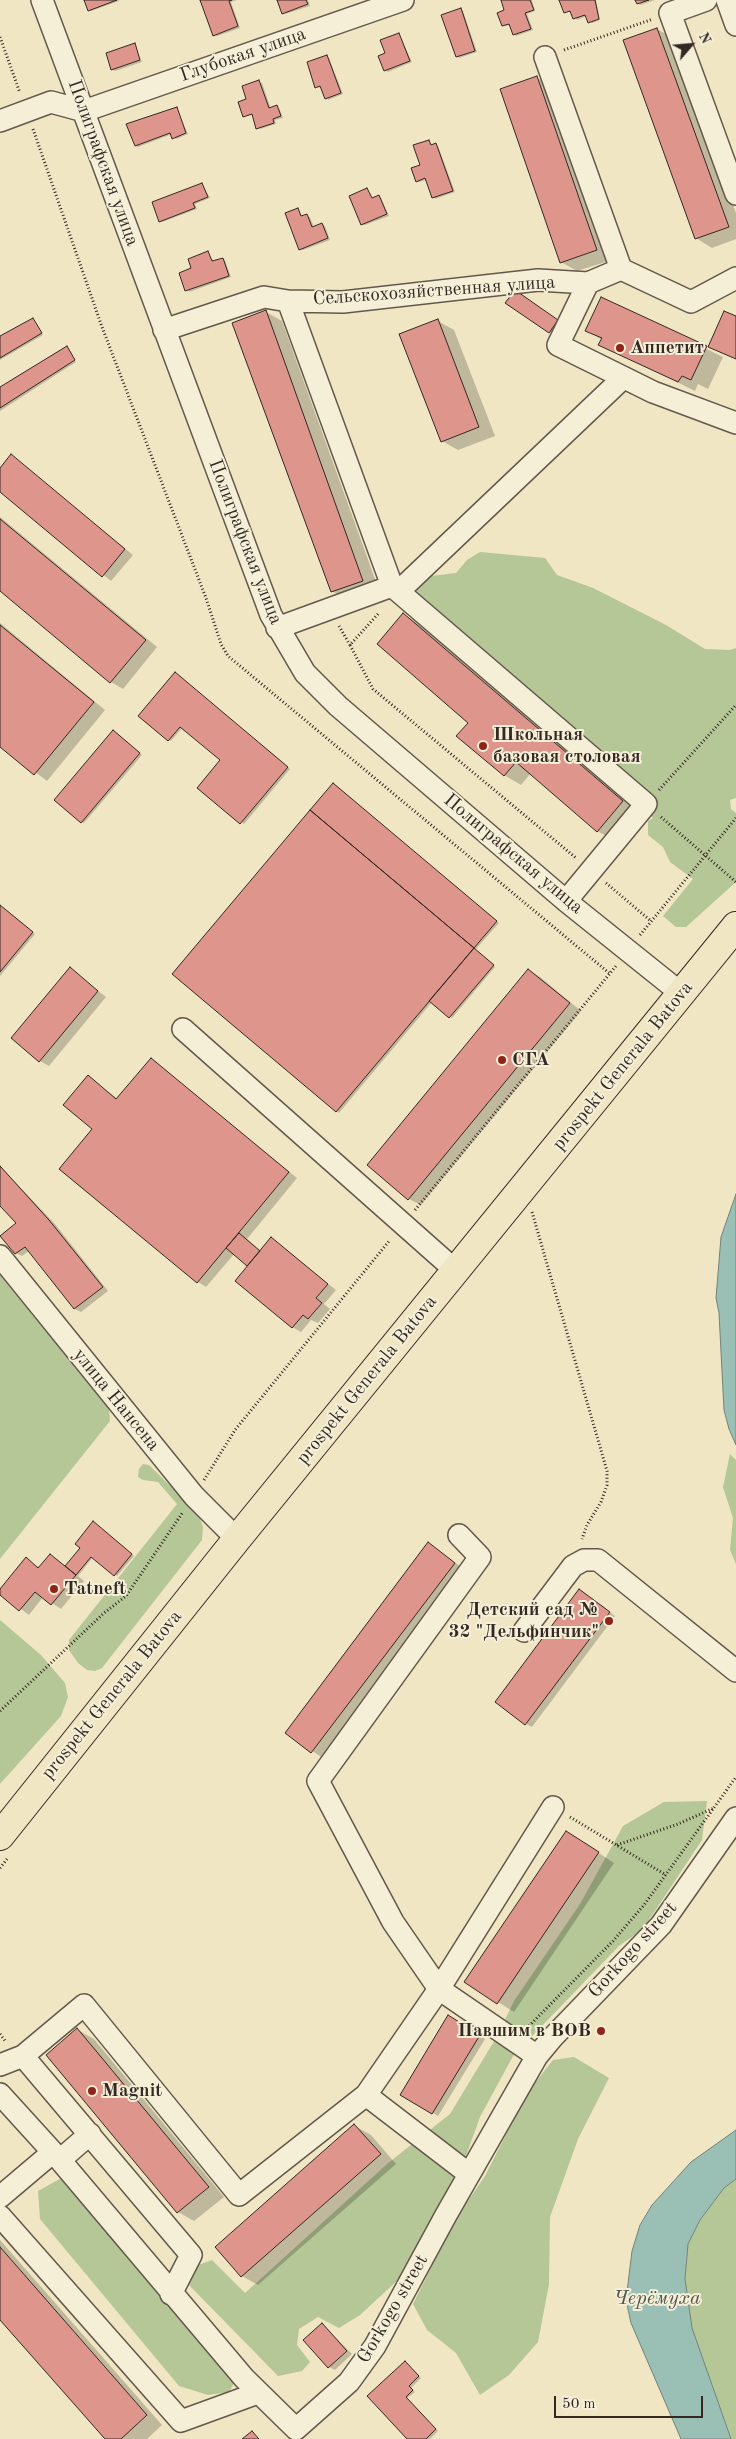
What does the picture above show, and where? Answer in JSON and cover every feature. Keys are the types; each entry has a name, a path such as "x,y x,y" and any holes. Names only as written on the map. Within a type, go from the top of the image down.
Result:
{"main road":[{"name":"prospekt Generala Batova","path":"0,1836 237,1539 736,926"}],"street":[{"name":"Полиграфская улица","path":"42,0 277,628 305,673 338,706 566,901 682,994"},
{"name":"Глубокая улица","path":"84,111 403,0"},
{"path":"706,0 670,13 736,194"},
{"path":"727,0 736,25"},
{"path":"545,57 621,268 691,302 736,278"},
{"path":"0,121 51,102 84,111"},
{"path":"621,268 588,283 558,345 623,378 687,406 736,422"},
{"name":"Сельскохозяйственная улица","path":"164,330 264,297 343,302 538,280 588,283"},
{"path":"288,300 396,588 646,804 566,901"},
{"path":"277,628 396,588 623,378"},
{"path":"183,1029 456,1271"},
{"name":"улица Нансена","path":"0,1256 194,1496 237,1539"},
{"path":"459,1535 480,1557 318,1782 392,1922 439,1989 537,2056"},
{"path":"524,1631 573,1566 584,1560 598,1560 736,1671"},
{"path":"0,2065 23,2056 84,2005 239,2195 366,2095 439,1989 553,1807"},
{"name":"Gorkogo street","path":"0,2094 56,2156 171,2294 258,2393 301,2434 371,2353 469,2174 537,2056 660,1925 736,1818"},
{"path":"23,2056 191,2255 171,2294"},
{"path":"366,2095 469,2174"},
{"path":"0,2197 90,2134"},
{"path":"0,2216 181,2421 258,2393"}],"path":[{"path":"545,57 670,13"},
{"path":"396,588 350,645 373,688 651,921"},
{"path":"736,705 646,804 736,882"},
{"path":"0,1711 104,1613 126,1596 194,1496 235,1430 736,818"},
{"path":"525,1187 607,1471 607,1485 601,1502 587,1525 582,1542 584,1560"},
{"path":"514,2041 613,1940 644,1905 736,1778"},
{"path":"553,1807 666,1875"},
{"path":"616,1845 678,1824 714,1808"}],"green space":[{"path":"480,552 545,558 557,575 593,588 666,625 705,649 730,650 736,648 736,798 730,800 731,809 736,813 736,882 686,927 676,927 663,916 693,879 670,862 663,847 648,835 648,821 653,818 405,603 431,576 456,573 467,560"},
{"path":"0,1265 105,1399 109,1408 110,1421 0,1559"},
{"path":"730,1454 736,1460 736,1564 730,1550 733,1518 723,1487"},
{"path":"143,1464 149,1465 198,1513 203,1527 202,1540 102,1668 95,1671 87,1670 78,1663 69,1650 69,1640 177,1504 158,1482 143,1480 138,1477 139,1469"},
{"path":"0,1620 41,1655 65,1683 68,1697 61,1716 0,1784"},
{"path":"707,1801 702,1840 643,1929 619,1946 513,2056 480,2117 467,2153 399,2279 360,2315 339,2328 318,2317 299,2329 297,2345 310,2362 302,2371 278,2376 189,2285 198,2265 212,2260 245,2293 387,2164 450,2114 496,2038 514,2001 580,1904 623,1826 664,1802"},
{"path":"574,2057 609,2078 578,2139 550,2217 549,2284 538,2342 509,2375 480,2395 456,2353 427,2330 413,2304 455,2220 485,2176 527,2093 553,2060"},
{"path":"65,2176 237,2378 229,2392 208,2395 179,2386 40,2219 38,2191"},
{"path":"736,2179 736,2439 731,2439 692,2328 685,2279 688,2244 700,2220 724,2188"}],"water":[{"path":"736,1194 736,1445 724,1410 719,1313 716,1298 721,1237"},
{"name":"Черёмуха","path":"736,2130 736,2179 724,2188 700,2220 688,2244 685,2279 692,2328 731,2439 681,2439 631,2323 626,2300 632,2251 640,2225 652,2205 691,2162"}],"building":[{"path":"84,0 117,0 88,11"},
{"path":"200,0 232,0 229,1 238,26 213,36"},
{"path":"277,0 306,0 308,4 282,14"},
{"path":"501,0 530,0 534,10 525,13 531,29 513,35 509,24 502,26 497,13 504,10"},
{"path":"559,0 595,0 599,19 588,23 585,15 573,19 570,11 564,13"},
{"path":"635,0 649,0 637,4"},
{"path":"461,8 475,51 456,57 441,15"},
{"path":"657,28 729,227 695,239 623,40"},
{"path":"399,33 410,61 384,71 378,56 385,53 380,40"},
{"path":"135,43 140,60 111,70 106,53"},
{"path":"327,55 341,93 325,99 320,86 315,88 307,62"},
{"path":"537,76 597,250 560,263 500,89"},
{"path":"259,80 269,108 277,105 281,116 273,119 274,123 256,129 252,114 243,117 238,102 246,99 242,86"},
{"path":"177,107 186,133 172,139 170,133 135,146 126,124"},
{"path":"429,140 431,145 436,143 453,191 432,198 425,178 416,182 411,168 420,165 413,145"},
{"path":"202,183 208,197 193,203 195,208 159,222 152,202"},
{"path":"367,188 372,198 379,195 387,214 361,225 349,196"},
{"path":"298,208 301,216 307,214 312,227 322,223 328,238 299,250 285,213"},
{"path":"208,251 212,261 223,258 229,276 185,291 179,273 191,268 188,259"},
{"path":"515,290 558,320 549,333 505,303"},
{"path":"601,297 707,346 691,380 682,376 678,382 598,345 602,338 585,331"},
{"path":"266,310 363,581 331,592 232,323"},
{"path":"724,311 736,316 736,359 708,347"},
{"path":"33,318 42,333 0,358 0,336"},
{"path":"438,319 479,427 441,442 399,334"},
{"path":"67,346 75,360 0,408 0,387"},
{"path":"11,454 125,549 102,577 0,492 0,468"},
{"path":"0,519 146,640 110,683 0,591"},
{"path":"403,613 623,801 597,832 516,762 504,776 456,736 468,723 377,644"},
{"path":"0,625 94,702 34,775 0,747"},
{"path":"175,672 288,767 240,824 197,788 220,760 180,727 168,741 138,716"},
{"path":"113,730 140,753 81,823 54,800"},
{"path":"333,783 497,921 474,948 310,810"},
{"path":"310,810 474,948 336,1112 172,974"},
{"path":"0,905 33,932 0,972"},
{"path":"474,948 494,965 449,1018 429,1001"},
{"path":"70,967 98,991 39,1062 11,1038"},
{"path":"528,969 570,1003 408,1200 367,1165"},
{"path":"151,1058 289,1172 197,1283 59,1169 92,1129 63,1105 88,1075 116,1099"},
{"path":"0,1166 49,1220 103,1287 74,1309 25,1247 15,1254 0,1236 16,1223 0,1206"},
{"path":"239,1233 260,1251 247,1266 226,1248"},
{"path":"271,1237 328,1284 316,1298 322,1303 308,1319 303,1315 292,1328 235,1281"},
{"path":"93,1521 132,1554 114,1576 91,1557 76,1575 65,1566 80,1548 75,1544"},
{"path":"428,1542 455,1563 311,1753 285,1733"},
{"path":"50,1554 76,1575 51,1605 35,1592 19,1611 0,1595 0,1589 26,1557 38,1568"},
{"path":"579,1589 610,1612 525,1725 495,1702"},
{"path":"566,1831 599,1852 497,2004 464,1982"},
{"path":"448,2015 480,2035 432,2114 400,2095"},
{"path":"77,2028 209,2187 177,2213 46,2055"},
{"path":"354,2124 381,2154 241,2277 215,2247"},
{"path":"0,2247 147,2415 121,2439 105,2439 0,2320"},
{"path":"322,2323 347,2351 328,2368 303,2340"},
{"path":"405,2361 419,2376 409,2386 413,2390 406,2397 436,2429 426,2439 407,2439 367,2396"},
{"path":"252,2431 259,2439 242,2439"}],"place":[{"name":"Аппетит","path":"620,348"},
{"name":"Школьная базовая столовая","path":"483,746"},
{"name":"СГА","path":"502,1060"},
{"name":"Tatneft","path":"54,1589"},
{"name":"Детский сад № 32 \"Дельфинчик\"","path":"609,1621"},
{"name":"Павшим в ВОВ","path":"601,2031"},
{"name":"Magnit","path":"92,2091"}]}
